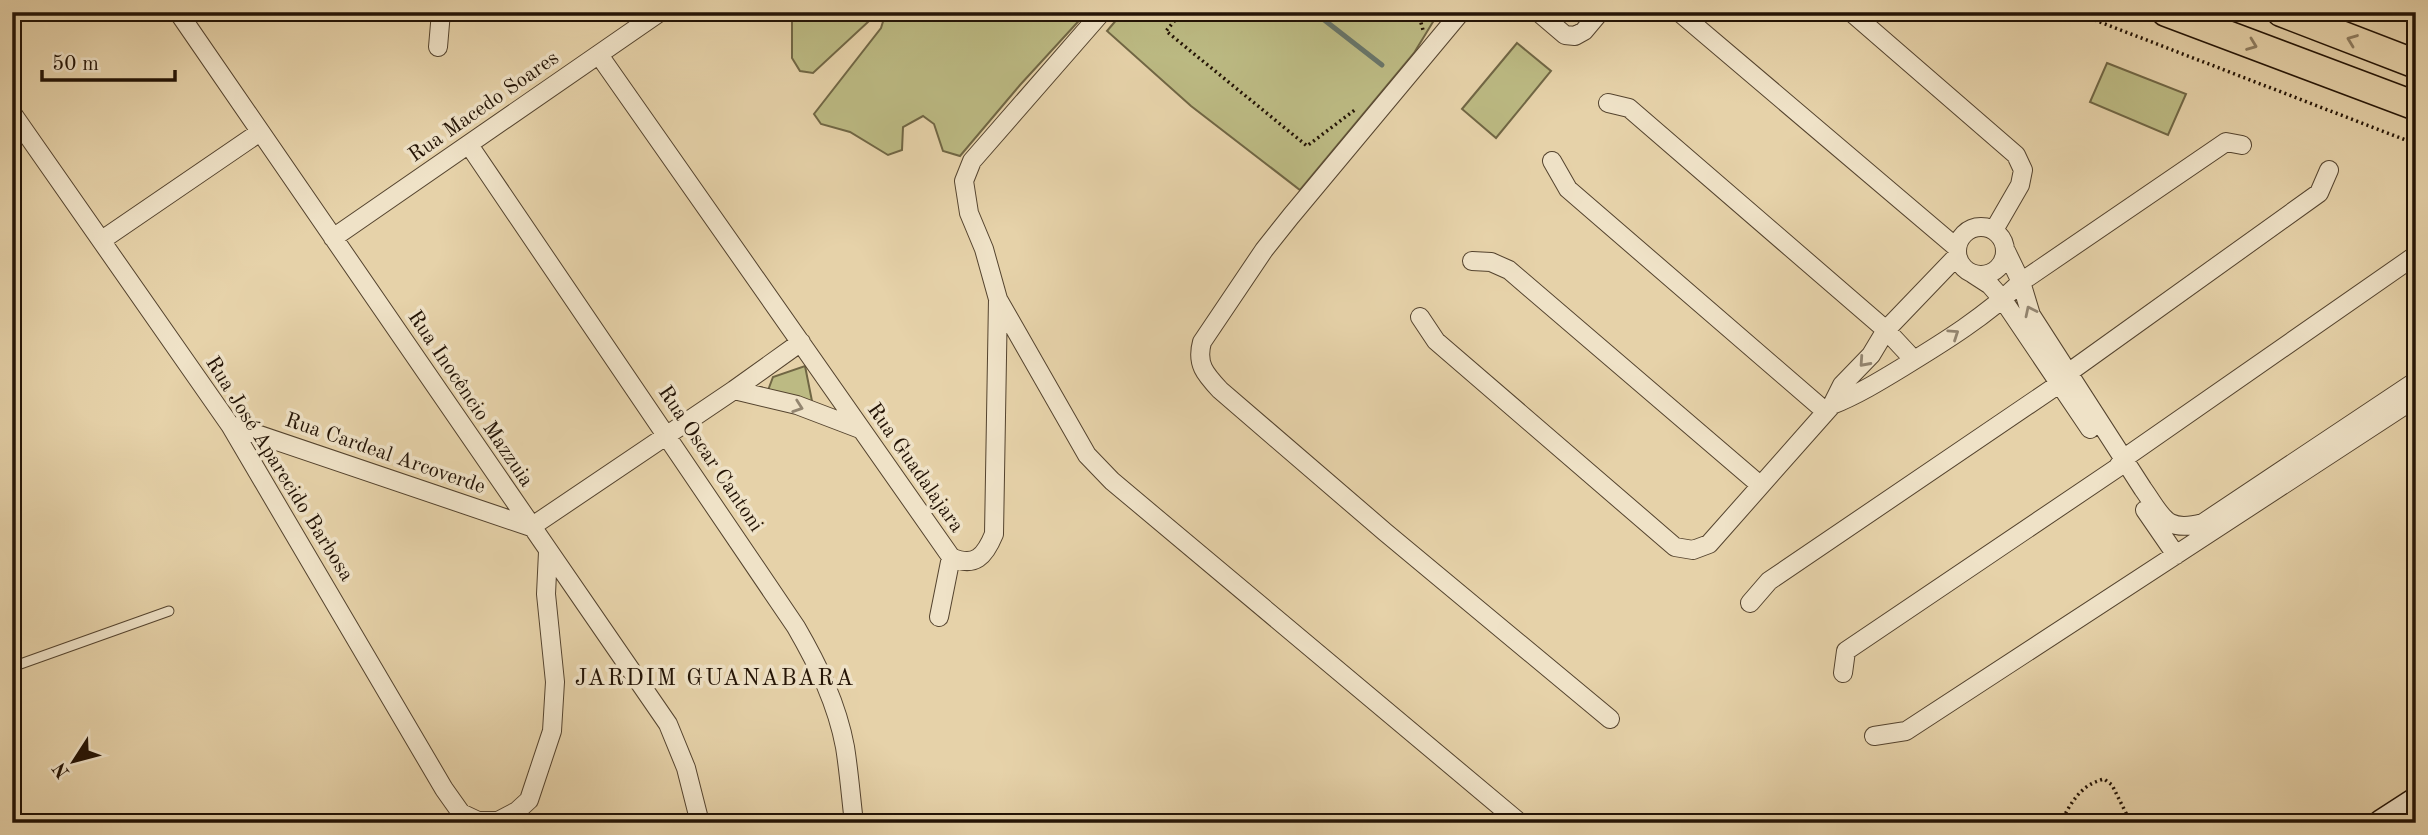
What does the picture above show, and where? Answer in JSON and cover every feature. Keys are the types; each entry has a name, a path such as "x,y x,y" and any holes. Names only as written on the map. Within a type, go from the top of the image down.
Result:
{"main road":[{"path":"2166,12 2416,106"},
{"path":"2281,12 2416,64"},
{"path":"2382,823 2416,801"}],"street":[{"name":"Rua Inocêncio Mazzuia","path":"178,12 668,724 686,768 700,823"},
{"path":"438,47 441,12"},
{"name":"Rua Macedo Soares","path":"333,237 660,12"},
{"name":"Rua Guadalajara","path":"599,55 951,557 963,563 978,559 989,547 994,534 998,299 984,249 969,213 964,181 972,161 1102,12"},
{"path":"1461,12 1264,250 1208,332 1198,355 1201,367 1220,390 1610,719"},
{"path":"1538,12 1565,35 1575,36 1584,31 1600,12"},
{"path":"1679,12 1957,252 1966,271 1981,276 1996,271 2001,266 2006,251"},
{"path":"1851,12 2016,155 2022,170 2020,185 1994,230"},
{"path":"1608,103 1629,108 1886,330 1914,360"},
{"name":"Rua José Aparecido Barbosa","path":"12,113 230,425 443,789 461,813 478,821 498,821 517,811 529,800 552,731 555,682 546,594 548,552"},
{"path":"102,240 260,132"},
{"path":"1828,408 1853,397 1914,360 2003,300 2021,282 2227,142 2242,145"},
{"name":"Rua Oscar Cantoni","path":"470,145 796,627 815,660 838,718 845,747 854,823"},
{"path":"1552,161 1569,189 1828,408"},
{"path":"1750,603 1769,581 2064,378 2319,193 2329,170"},
{"path":"1420,317 1436,341 1675,547 1693,550 1709,544 1828,408 1842,385 1871,355 1886,330 1957,252 1959,240 1971,229 1978,227 1994,230 2000,236 2021,282 2031,315 2064,378"},
{"path":"1843,673 1846,651 2416,255"},
{"path":"1472,261 1491,262 1509,270 1760,485"},
{"path":"1973,274 1990,285 2064,378 2176,555"},
{"path":"998,299 1087,455 1112,481 1520,823"},
{"path":"531,527 801,342"},
{"path":"2120,463 2162,516 2174,526 2189,527 2203,523 2416,381"},
{"path":"734,390 797,405 860,429"},
{"path":"1874,736 1906,731 2416,398"},
{"name":"Rua Cardeal Arcoverde","path":"230,425 531,527"},
{"path":"939,617 951,557"}],"lane":[{"path":"12,667 169,611"}],"path":[{"path":"1182,12 1166,31 1307,146 1366,102"},
{"path":"2074,12 2416,145"},
{"path":"2060,823 2073,801 2089,783 2104,779 2112,785 2131,823"}],"shaded area":[{"path":"792,12 884,12 869,21 813,73 800,71 792,58"},
{"path":"886,12 1087,12 960,156 943,151 934,124 923,116 903,127 902,150 888,155 850,132 821,124 814,114 881,28"},
{"path":"1123,12 1439,12 1414,53 1300,190 1191,106 1107,31"},
{"path":"1517,43 1551,71 1496,138 1462,109"},
{"path":"2107,63 2186,94 2168,135 2090,102"},
{"path":"805,366 813,406 767,393 773,377"}],"waterway":[{"path":"1314,12 1382,65"}],"district":[{"name":"JARDIM GUANABARA","path":"715,678"}]}
